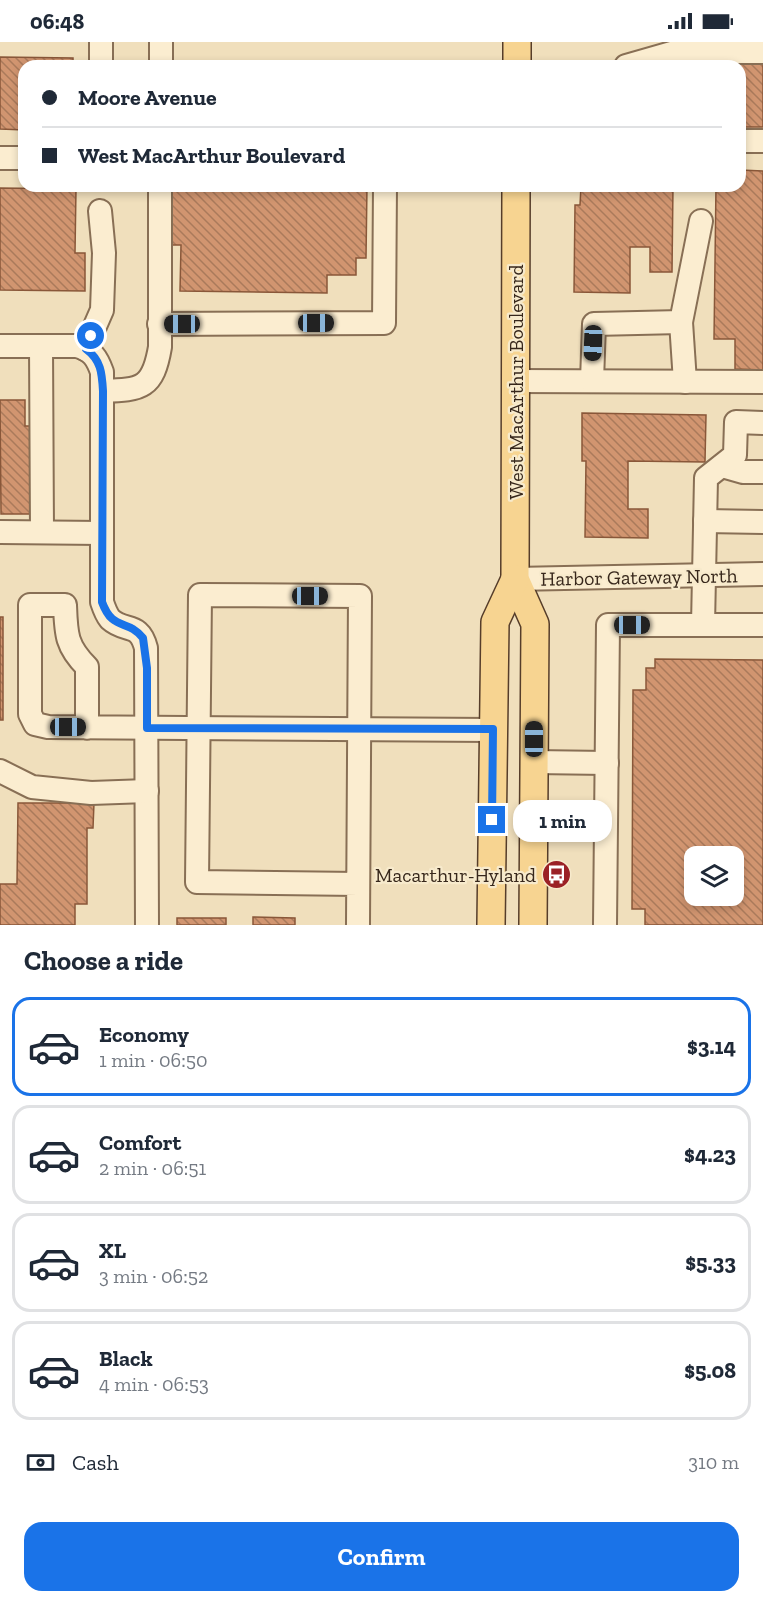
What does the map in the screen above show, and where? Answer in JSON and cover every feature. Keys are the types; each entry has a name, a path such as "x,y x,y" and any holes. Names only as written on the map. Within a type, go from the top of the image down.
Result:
{"main road":[{"path":"517,42 517,60"},
{"name":"West MacArthur Boulevard","path":"516,192 515,579 535,624 533,925"},
{"name":"West MacArthur Boulevard","path":"491,925 495,622 515,579"}],"street":[{"path":"101,42 101,60"},
{"path":"161,42 161,60"},
{"path":"647,60 675,52 763,52"},
{"path":"746,141 763,141"},
{"path":"0,158 18,158"},
{"path":"103,391 132,390 147,381 156,369 160,346 160,192"},
{"path":"159,324 384,323 385,192"},
{"path":"81,347 102,310 104,253 100,211"},
{"path":"685,382 681,322 701,221"},
{"path":"592,381 594,324 681,322"},
{"path":"0,346 81,347 93,354 102,372 102,602 106,614 117,624 131,628 143,638 147,668 147,925"},
{"path":"41,346 42,532"},
{"path":"516,381 763,382"},
{"path":"703,625 706,478 735,455 736,422 763,423"},
{"path":"722,466 743,472 763,472"},
{"path":"705,521 763,522"},
{"path":"0,532 102,533"},
{"name":"Harbor Gateway North","path":"515,579 763,574"},
{"path":"358,884 197,882 200,595 360,596 358,925"},
{"path":"87,728 87,667 72,650 68,641 66,605 30,605 32,719 35,724 41,726 87,728 493,729"},
{"path":"605,925 608,625 763,625"},
{"path":"534,762 607,763"},
{"path":"0,771 32,787 91,793 147,791"}],"building":[{"path":"0,57 73,58 73,60 18,60 18,130 0,129"},
{"path":"763,59 763,127 746,127 746,60 674,60"},
{"path":"746,170 763,171 763,370 735,369 735,339 714,339 716,192 746,192"},
{"path":"0,188 18,188 18,192 76,192 75,253 85,253 85,291 0,290"},
{"path":"167,192 367,192 366,258 356,258 356,275 327,275 327,293 180,291 181,245 167,245"},
{"path":"581,192 673,192 672,272 650,272 650,247 630,247 630,293 574,292 575,205 580,205"},
{"path":"0,400 25,400 25,426 31,426 30,514 1,514"},
{"path":"582,413 706,415 705,462 628,461 628,509 648,509 648,538 585,537 586,461 582,461"},
{"path":"0,617 3,617 3,720 0,720"},
{"path":"655,659 763,660 763,925 645,925 645,909 632,909 633,690 646,690 646,668 655,668"},
{"path":"18,803 94,803 93,828 87,828 87,904 75,904 75,925 0,925 0,884 17,884"},
{"path":"253,917 295,918 295,925 253,925"},
{"path":"177,918 226,918 226,925 177,925"}],"place":[{"name":"Macarthur-Hyland","path":"557,875"}],"route":[{"path":"91,336 86,349 98,362 102,372 103,391 102,602 111,620 131,628 143,638 147,668 147,728 493,729 492,820"}]}
